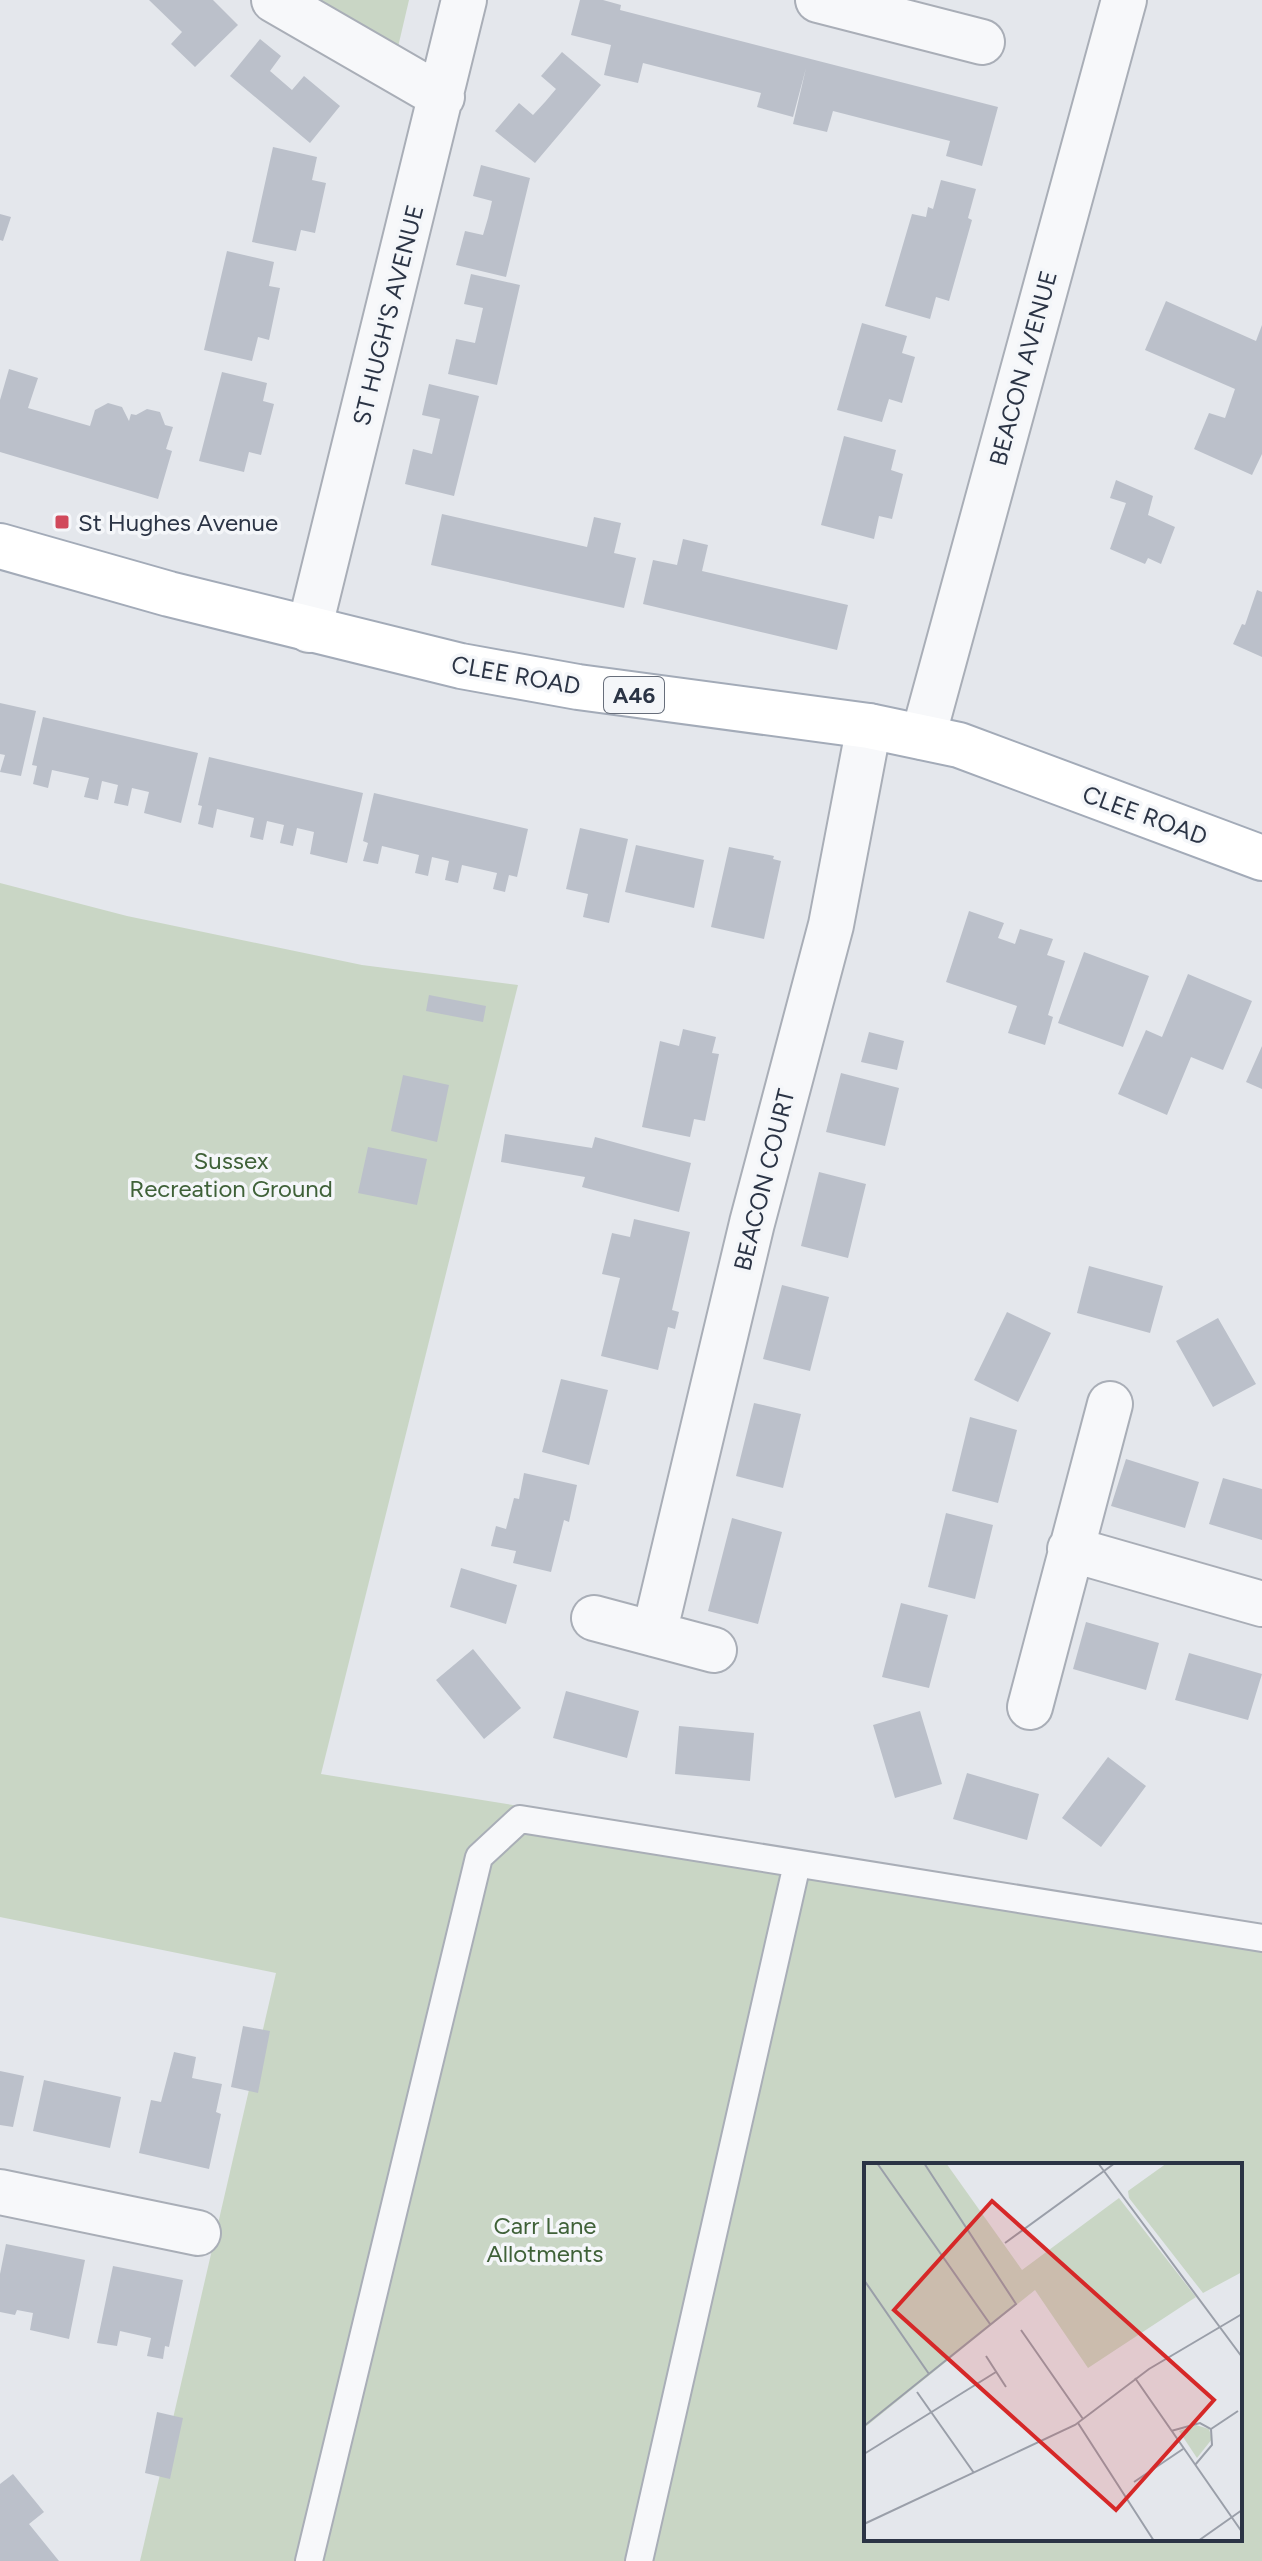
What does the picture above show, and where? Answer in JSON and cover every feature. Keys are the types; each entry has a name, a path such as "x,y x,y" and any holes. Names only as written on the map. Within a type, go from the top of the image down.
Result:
{"main road":[{"name":"CLEE ROAD","path":"0,546 169,594 461,666 578,687 869,726 959,745 1262,858"}],"street":[{"path":"274,0 442,97"},
{"name":"ST HUGH'S AVENUE","path":"309,630 464,0"},
{"path":"818,0 982,42"},
{"name":"BEACON AVENUE","path":"923,737 1124,0"},
{"name":"BEACON COURT","path":"654,1634 752,1223 831,925 869,726"},
{"path":"1030,1707 1110,1404"},
{"path":"1070,1549 1262,1604"},
{"path":"594,1618 714,1650"},
{"path":"0,2192 198,2233"}],"lane":[{"path":"309,2561 479,1857 520,1819 1262,1938"},
{"path":"639,2561 797,1864"}],"green space":[{"path":"315,0 409,0 398,47"},
{"path":"0,883 127,916 362,965 518,985 321,1774 1262,1926 1262,2561 140,2561 276,1973 0,1917"}],"building":[{"path":"149,0 213,0 238,25 195,67 171,44 182,32"},
{"path":"580,0 603,0 621,5 620,10 998,107 982,166 946,156 950,141 833,111 827,132 793,124 806,68 793,117 757,107 761,93 643,63 638,83 604,75 611,45 571,35"},
{"path":"260,39 281,56 270,71 292,90 304,76 340,106 310,143 230,76"},
{"path":"562,52 601,85 535,163 495,131 519,103 533,115 545,102 556,89 541,76"},
{"path":"273,147 317,157 312,180 326,183 315,233 301,230 296,251 252,242"},
{"path":"481,165 530,178 506,277 456,265 465,231 483,235 488,218 492,201 473,196"},
{"path":"941,180 976,189 968,218 972,220 949,301 936,297 930,319 885,306 912,214 926,217 928,207 933,209"},
{"path":"0,214 11,217 3,241 0,240"},
{"path":"227,251 274,262 269,286 280,288 269,340 258,337 252,361 204,350"},
{"path":"471,274 520,285 497,385 448,374 456,339 475,343 483,308 464,304"},
{"path":"1166,301 1256,341 1262,325 1262,454 1252,475 1194,449 1209,413 1225,418 1235,389 1145,350"},
{"path":"862,323 907,336 902,353 915,357 902,403 889,399 882,422 837,410"},
{"path":"9,369 38,378 28,408 90,426 95,410 108,403 122,407 129,421 131,414 136,415 147,409 160,412 165,425 173,427 166,449 172,451 158,499 0,452 0,400"},
{"path":"222,372 267,383 263,401 274,404 261,455 249,452 244,472 199,461"},
{"path":"429,384 479,396 454,496 405,484 413,449 432,454 440,419 422,415"},
{"path":"844,436 896,450 891,470 903,474 892,519 879,516 874,539 821,525"},
{"path":"1116,480 1153,496 1148,515 1175,527 1161,564 1148,558 1145,564 1110,549 1126,503 1110,498"},
{"path":"442,514 587,547 594,517 621,523 614,553 636,558 624,608 431,565"},
{"path":"683,539 708,545 702,571 848,605 837,650 643,604 653,560 677,565"},
{"path":"1257,590 1262,592 1262,657 1233,644 1242,624 1245,625"},
{"path":"0,703 36,711 21,776 0,772 5,755 0,754"},
{"path":"43,717 198,753 181,823 144,813 149,792 132,788 128,806 114,803 118,785 102,781 98,800 84,797 89,778 52,770 48,788 33,784 37,766 32,765"},
{"path":"209,757 363,793 347,863 310,854 314,832 297,828 293,846 280,843 284,825 267,821 263,840 250,837 254,818 217,809 213,828 198,824 202,806 198,805"},
{"path":"374,793 528,829 517,877 509,875 505,892 493,889 497,873 462,865 458,883 445,880 449,861 432,857 428,876 415,873 419,855 382,846 378,864 363,861 368,843 363,841"},
{"path":"580,828 628,839 609,923 583,917 588,894 566,889"},
{"path":"636,845 704,860 694,908 625,892"},
{"path":"729,847 774,856 773,859 781,861 764,939 711,927"},
{"path":"969,911 1004,923 998,938 1015,944 1020,929 1053,939 1047,955 1065,961 1048,1015 1053,1017 1045,1045 1008,1033 1017,1006 946,982"},
{"path":"1084,952 1149,976 1123,1047 1058,1023"},
{"path":"1188,974 1252,1001 1223,1070 1191,1057 1167,1115 1118,1094 1146,1030 1162,1037"},
{"path":"429,995 486,1006 483,1022 426,1011"},
{"path":"683,1029 716,1037 712,1053 719,1054 705,1121 694,1119 690,1137 642,1127 660,1041 679,1046"},
{"path":"869,1032 904,1041 897,1070 861,1062"},
{"path":"1262,1046 1262,1089 1246,1082"},
{"path":"841,1073 899,1088 885,1146 826,1132"},
{"path":"403,1075 449,1085 437,1142 391,1131"},
{"path":"505,1134 592,1148 595,1137 691,1163 679,1212 582,1187 585,1177 501,1162"},
{"path":"368,1147 427,1159 417,1205 358,1193"},
{"path":"819,1172 866,1184 848,1258 801,1246"},
{"path":"634,1219 690,1232 672,1310 679,1312 675,1329 668,1327 658,1370 601,1356 620,1278 602,1274 612,1233 630,1237"},
{"path":"1089,1266 1163,1286 1150,1333 1077,1313"},
{"path":"782,1285 829,1297 810,1371 763,1359"},
{"path":"1007,1312 1051,1333 1018,1402 974,1380"},
{"path":"1218,1318 1256,1384 1213,1407 1176,1341"},
{"path":"561,1379 608,1390 589,1465 542,1452"},
{"path":"754,1403 801,1414 783,1488 736,1476"},
{"path":"970,1417 1017,1430 998,1503 952,1491"},
{"path":"1126,1459 1199,1482 1185,1528 1111,1506"},
{"path":"524,1473 577,1485 569,1522 564,1520 551,1572 513,1563 516,1551 491,1546 496,1526 506,1529 514,1498 519,1499"},
{"path":"1223,1478 1262,1489 1262,1540 1209,1524"},
{"path":"946,1513 993,1525 975,1599 928,1587"},
{"path":"732,1518 782,1532 758,1624 708,1611"},
{"path":"461,1568 517,1585 506,1624 450,1607"},
{"path":"901,1603 948,1615 929,1688 882,1677"},
{"path":"1086,1622 1159,1643 1146,1690 1073,1669"},
{"path":"473,1649 521,1708 484,1739 436,1680"},
{"path":"1189,1653 1262,1674 1248,1720 1175,1700"},
{"path":"566,1691 639,1711 627,1758 553,1738"},
{"path":"920,1711 942,1784 895,1798 873,1725"},
{"path":"679,1726 754,1733 750,1781 675,1774"},
{"path":"1108,1757 1146,1786 1101,1847 1062,1818"},
{"path":"967,1773 1039,1794 1027,1840 953,1819"},
{"path":"243,2026 270,2031 258,2093 231,2087"},
{"path":"174,2052 196,2057 192,2078 222,2084 216,2112 221,2114 209,2169 139,2153 151,2100 161,2102"},
{"path":"0,2071 24,2076 13,2127 0,2125"},
{"path":"44,2080 121,2097 110,2148 33,2131"},
{"path":"6,2244 85,2260 69,2339 30,2330 33,2313 17,2310 15,2315 0,2312 0,2274"},
{"path":"113,2266 183,2280 169,2347 165,2346 163,2359 147,2356 151,2338 120,2331 117,2346 97,2343"},
{"path":"157,2412 183,2418 170,2479 145,2473"},
{"path":"13,2474 44,2512 29,2524 59,2561 0,2561 0,2484"}],"place":[{"name":"St Hughes Avenue","path":"62,522"}],"park label":[{"name":"Sussex Recreation Ground","path":"231,1174"},
{"name":"Carr Lane Allotments","path":"545,2239"}]}
